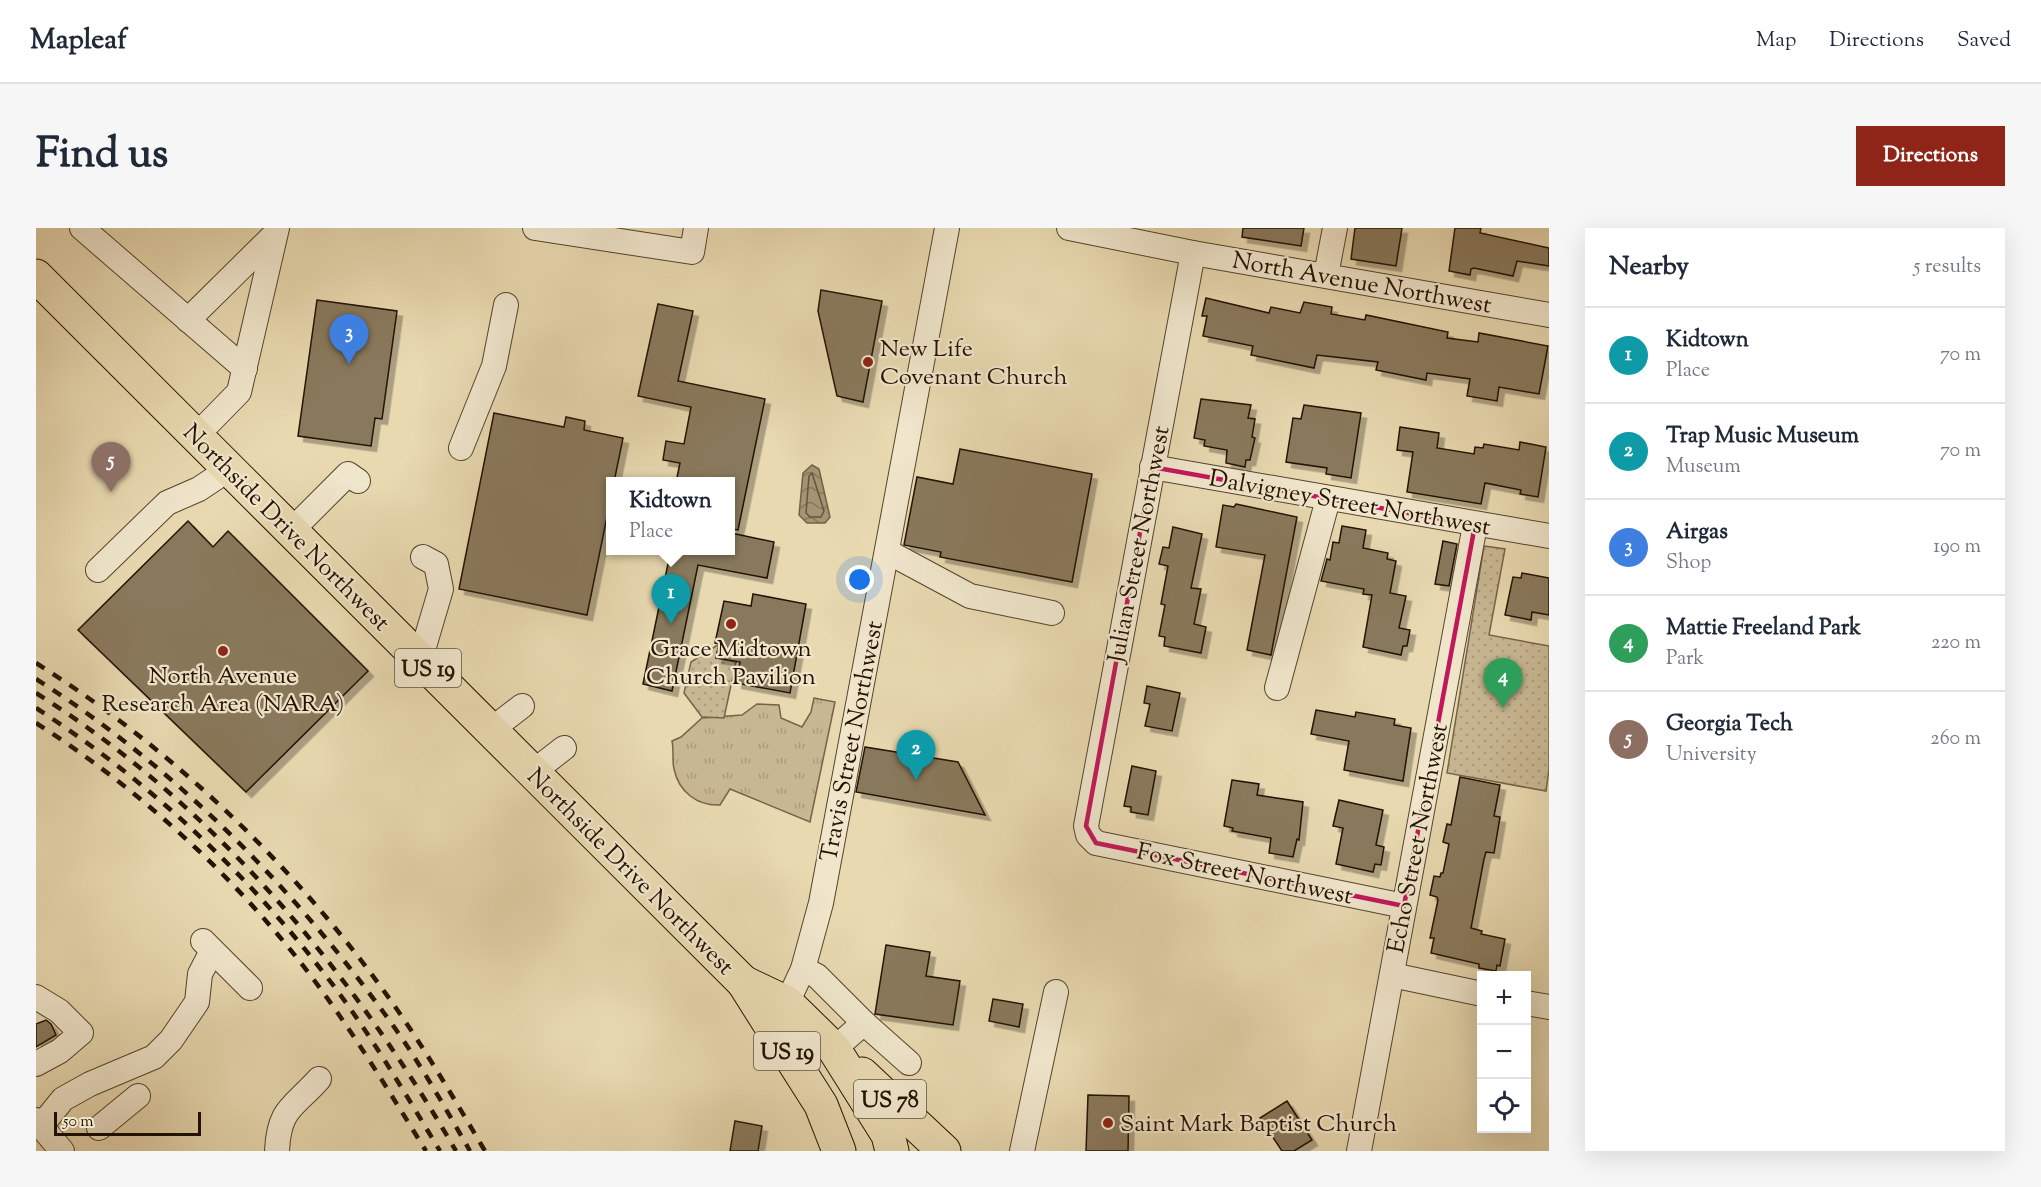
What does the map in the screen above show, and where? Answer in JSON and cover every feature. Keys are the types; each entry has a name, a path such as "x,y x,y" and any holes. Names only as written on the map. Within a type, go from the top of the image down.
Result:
{"highway":[{"name":"Northside Drive Northwest","path":"36,276 743,982 821,1105 839,1151"},
{"name":"Northside Drive Northwest","path":"743,982 786,1003 834,1048 888,1135 892,1151"},
{"name":"US 78","path":"834,1048 945,1151"}],"street":[{"path":"82,228 245,369"},
{"path":"535,228 692,252 696,228"},
{"name":"Travis Street Northwest","path":"786,1003 803,969 821,903 947,228"},
{"name":"North Avenue Northwest","path":"1069,228 1193,253 1549,315"},
{"path":"1326,275 1335,228"},
{"path":"188,320 275,232"},
{"path":"196,436 239,392 275,232"},
{"name":"Julian Street Northwest","path":"1088,835 1086,826 1193,253"},
{"path":"461,448 494,366 506,305"},
{"name":"Dalvigney Street Northwest","path":"1152,467 1475,525 1549,536"},
{"path":"98,570 167,503 199,489 229,469"},
{"path":"291,531 348,474 358,482"},
{"path":"1277,688 1328,499"},
{"name":"Echo Street Northwest","path":"1359,1151 1475,525"},
{"path":"888,552 970,596 1052,613"},
{"path":"420,660 441,589 436,564 423,557"},
{"path":"491,730 522,706"},
{"path":"533,772 564,748"},
{"name":"Fox Street Northwest","path":"1088,835 1096,843 1404,906"},
{"path":"62,1151 39,1123 63,1099 90,1084 154,1057 171,1040 197,1002 200,974 207,945 250,988"},
{"path":"803,969 817,976 909,1064"},
{"path":"1392,975 1477,993"},
{"path":"1022,1151 1056,992"},
{"path":"36,997 59,1011 81,1033 60,1051 36,1064"},
{"path":"1531,1004 1549,1007"},
{"path":"834,1048 864,1023"},
{"path":"277,1151 278,1127 288,1109 319,1079"},
{"path":"99,1128 138,1096"}],"highlighted area":[{"path":"1152,467 1475,525 1404,906 1096,843 1086,826"}],"green space":[{"path":"1484,546 1505,549 1489,635 1549,646 1549,769 1546,791 1447,773"},
{"path":"719,644 716,658 736,662 724,718 702,717 684,693 691,662"},
{"path":"814,698 835,702 810,822 730,789 720,805 704,803 690,796 680,784 673,766 672,741 681,737 702,718 742,715 757,704 779,705 781,718 802,727 811,712"}],"water":[{"path":"812,465 819,469 830,517 825,523 807,523 799,515 803,473"}],"building":[{"path":"1243,228 1304,228 1301,246 1242,237"},
{"path":"1355,228 1402,228 1396,266 1351,259"},
{"path":"1455,228 1481,228 1480,233 1549,248 1549,266 1517,261 1513,276 1474,268 1471,269 1470,275 1449,271"},
{"path":"821,290 882,301 863,402 837,396 818,311"},
{"path":"1206,298 1269,313 1271,307 1300,313 1304,302 1332,307 1331,314 1365,320 1366,315 1448,332 1447,338 1478,342 1479,333 1548,346 1539,394 1499,387 1497,401 1467,396 1470,379 1427,373 1426,380 1376,370 1378,362 1317,355 1314,368 1251,355 1253,346 1203,336 1207,316 1202,316"},
{"path":"317,300 397,311 382,419 375,418 371,446 298,436"},
{"path":"658,304 693,311 678,381 765,399 738,530 735,530 735,477 677,477 680,463 663,460 666,441 684,444 691,407 638,396"},
{"path":"1201,399 1251,405 1248,418 1255,419 1252,437 1255,438 1250,460 1246,460 1245,467 1226,463 1227,450 1204,446 1205,440 1194,438"},
{"path":"1304,405 1361,413 1351,478 1326,474 1327,468 1286,462 1293,418 1301,419"},
{"path":"494,413 564,427 566,417 585,421 584,430 623,438 615,477 606,477 606,522 587,615 459,589"},
{"path":"1400,427 1439,433 1437,448 1474,454 1475,447 1483,448 1484,444 1519,450 1520,442 1546,447 1538,497 1520,494 1521,490 1485,483 1481,504 1407,492 1413,452 1397,450"},
{"path":"960,449 1092,474 1072,582 940,557 941,552 904,545 917,477 953,484"},
{"path":"1236,504 1297,517 1271,655 1247,650 1265,555 1216,547 1223,505 1234,507"},
{"name":"North Avenue Research Area (NARA)","path":"188,521 213,547 228,531 368,671 246,792 78,630"},
{"path":"1342,526 1366,530 1363,548 1388,553 1387,559 1396,561 1390,593 1406,596 1399,628 1410,630 1407,646 1403,646 1401,655 1363,647 1372,595 1363,594 1364,589 1321,581 1327,559 1330,560 1333,542 1339,543"},
{"path":"1173,527 1202,534 1191,588 1201,589 1194,624 1206,627 1201,653 1164,646 1165,637 1159,636 1165,605 1161,604 1168,566 1159,564 1163,547 1169,548"},
{"path":"735,534 774,542 767,578 698,565 672,691 643,684 669,559 666,559 666,555 735,555"},
{"path":"1443,541 1457,544 1449,586 1435,584"},
{"path":"1522,573 1549,578 1549,615 1532,612 1531,620 1505,615 1513,577 1521,578"},
{"path":"753,594 806,604 790,693 736,683 740,662 716,658 719,644 715,643 724,601 751,606"},
{"path":"1147,686 1180,693 1172,731 1145,726 1150,704 1144,703"},
{"path":"1316,710 1355,717 1356,712 1395,719 1394,725 1411,728 1403,781 1344,770 1349,741 1311,734"},
{"path":"865,747 958,762 985,815 856,792"},
{"path":"1132,766 1156,771 1148,815 1131,812 1131,807 1124,806"},
{"path":"1460,777 1500,785 1494,816 1500,817 1494,853 1486,852 1471,928 1482,931 1481,934 1505,939 1500,966 1497,965 1496,971 1479,968 1479,964 1431,953 1434,938 1430,938 1438,900 1437,897 1430,895 1434,876 1440,877 1443,873 1449,844 1443,842 1447,824 1451,825"},
{"path":"1232,780 1259,784 1257,795 1303,802 1299,840 1297,839 1293,857 1269,853 1271,838 1232,831 1233,828 1224,826"},
{"path":"1339,800 1383,810 1376,845 1384,847 1381,865 1375,864 1373,872 1336,864 1343,828 1333,826"},
{"path":"886,945 930,952 926,976 960,981 953,1025 875,1014"},
{"path":"993,999 1023,1004 1019,1027 989,1021"},
{"path":"46,1020 51,1024 56,1035 36,1047 36,1024"},
{"name":"Saint Mark Baptist Church","path":"1088,1095 1129,1096 1128,1151 1086,1151"},
{"path":"1287,1101 1312,1140 1294,1151 1282,1151 1260,1118"},
{"path":"735,1121 762,1126 758,1151 730,1151"}],"railway":[{"path":"36,663 138,735 186,775 277,862 359,958 396,1008 485,1151"},
{"path":"36,679 134,749 181,788 268,873 309,918 396,1029 470,1151"},
{"path":"36,693 101,737 162,786 219,839 273,896 324,956 371,1019 415,1084 456,1151"},
{"path":"36,708 116,765 154,796 191,828 260,897 323,972 355,1015 440,1151"},
{"path":"36,723 75,749 150,807 221,872 254,907 329,1001 372,1064 426,1151"}],"place":[{"name":"New Life Covenant Church","path":"868,362"},
{"name":"Airgas","path":"349,364"},
{"name":"Georgia Tech","path":"111,492"},
{"name":"Kidtown","path":"671,624"},
{"name":"Grace Midtown Church Pavilion","path":"731,624"},
{"name":"North Avenue Research Area (NARA)","path":"223,651"},
{"name":"Mattie Freeland Park","path":"1503,708"},
{"name":"Trap Music Museum","path":"916,780"},
{"name":"Saint Mark Baptist Church","path":"1108,1123"}]}
